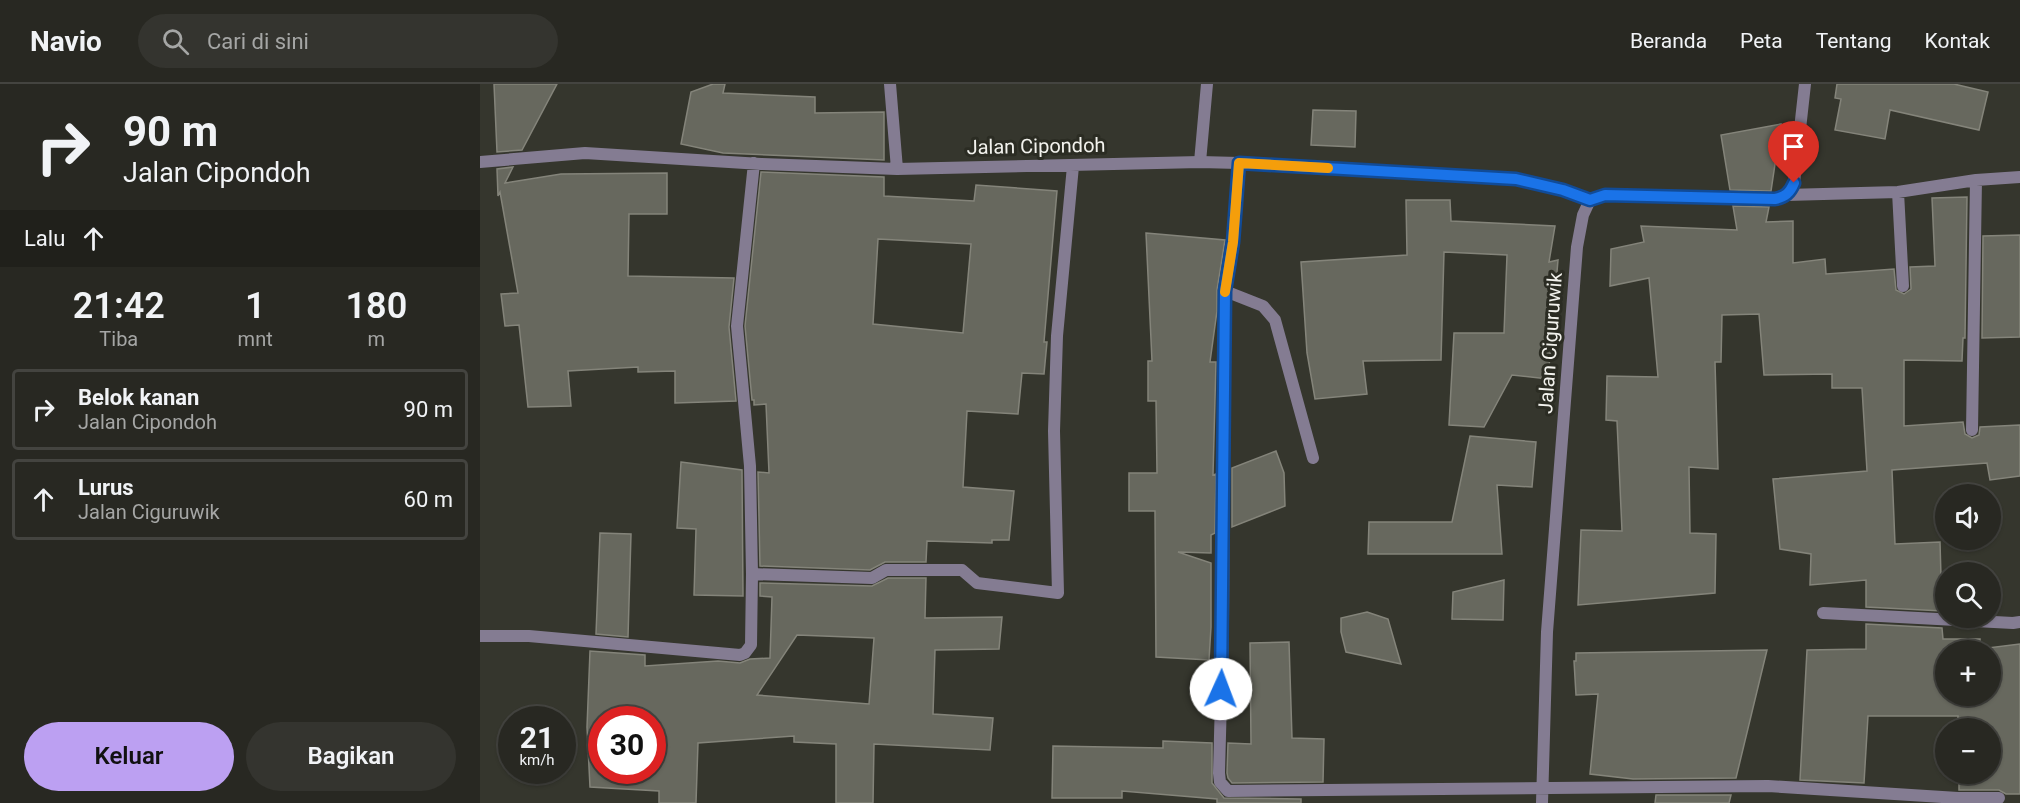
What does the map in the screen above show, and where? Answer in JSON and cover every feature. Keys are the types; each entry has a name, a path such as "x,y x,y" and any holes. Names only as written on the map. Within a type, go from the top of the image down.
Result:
{"street":[{"path":"890,84 897,169"},
{"path":"1200,162 1207,84"},
{"path":"1786,195 1794,183 1805,84"},
{"name":"Jalan Cipondoh","path":"480,162 585,153 897,169 1239,163 1516,179 1563,190 1590,200"},
{"path":"480,636 529,636 740,655 745,653 751,645 750,465 737,326 754,163"},
{"path":"1239,163 1233,242 1225,291 1223,626 1219,773 1228,791 1768,786 1958,798 1999,798"},
{"path":"752,574 872,578 886,570 962,570 977,583 1058,593 1054,431 1057,336 1073,166"},
{"path":"1590,200 1605,195 1775,199 1786,195 1898,192 1976,180 2020,177"},
{"path":"1972,430 1976,180"},
{"path":"1898,192 1903,286"},
{"name":"Jalan Ciguruwik","path":"1542,803 1547,632 1577,247 1583,215 1590,200"},
{"path":"1225,291 1263,306 1275,320 1313,458"},
{"path":"1823,613 2020,622"}],"building":[{"path":"494,84 557,84 522,150 497,152"},
{"path":"713,84 725,84 723,93 815,97 815,113 884,112 884,160 723,153 681,144 691,92"},
{"path":"1837,84 1954,84 1988,92 1979,130 1890,110 1885,139 1835,130 1841,99 1835,98"},
{"path":"1313,110 1356,111 1355,147 1311,145"},
{"path":"1781,124 1771,191 1730,190 1721,135"},
{"path":"513,167 505,183 561,174 667,173 667,214 629,214 628,276 734,278 729,327 736,401 675,403 675,371 638,372 638,367 568,371 571,406 528,407 519,325 505,326 501,294 518,293 500,192 498,196 497,169"},
{"path":"761,172 884,177 884,196 974,201 976,185 1057,191 1044,342 1047,342 1044,374 1022,373 1018,414 967,411 963,487 1014,491 1009,540 992,540 992,543 927,541 926,562 885,562 870,570 760,566 758,472 769,473 766,404 754,405 754,400 752,400 745,326","holes":["878,239 971,244 963,333 873,324"]},
{"path":"1967,197 1965,338 1963,338 1962,361 1904,360 1904,426 1963,422 1965,434 1972,438 1979,435 1980,427 2020,425 2020,476 1990,480 1987,463 1892,470 1895,544 1935,542 1935,550 1940,550 1941,562 1935,562 1935,611 1866,607 1866,580 1810,585 1811,554 1780,549 1773,479 1867,471 1862,388 1832,388 1832,374 1764,375 1759,314 1722,315 1721,362 1715,362 1718,469 1689,467 1690,533 1716,534 1715,593 1578,605 1581,530 1622,531 1617,421 1606,420 1607,376 1658,377 1649,278 1610,286 1611,249 1644,242 1641,226 1737,230 1733,206 1769,207 1766,222 1793,221 1793,263 1825,259 1826,274 1894,269 1896,290 1904,294 1911,289 1910,267 1935,266 1932,198"},
{"path":"1406,200 1450,200 1451,221 1555,226 1549,262 1558,260 1548,379 1512,375 1484,427 1449,425 1454,333 1504,333 1507,255 1444,252 1441,360 1363,361 1367,394 1315,399 1307,353 1301,262 1407,255"},
{"path":"1146,233 1225,240 1217,290 1217,311 1210,362 1216,362 1213,475 1216,474 1215,533 1211,535 1211,553 1178,552 1211,563 1209,660 1156,657 1155,511 1129,511 1129,473 1157,473 1156,401 1148,401 1148,361 1152,361"},
{"path":"2020,235 2020,337 1982,338 1983,236"},
{"path":"1470,436 1536,442 1532,487 1497,485 1502,554 1368,554 1369,522 1452,522"},
{"path":"1276,451 1284,473 1285,506 1232,527 1232,468"},
{"path":"681,462 742,470 743,596 694,595 696,529 677,528"},
{"path":"600,533 631,534 628,637 596,634"},
{"path":"888,578 926,578 925,618 1002,617 999,649 935,650 933,714 993,718 990,750 874,744 873,803 836,803 836,744 794,742 794,736 698,743 696,803 659,803 659,791 590,787 590,784 666,784 666,706 588,706 588,747 587,727 590,651 645,655 645,666 718,661 740,663 750,659 770,658 772,597 760,596 760,583 872,586","holes":["797,635 874,638 869,704 757,695"]},
{"path":"1504,580 1503,620 1452,619 1453,592"},
{"path":"1367,612 1388,619 1401,664 1346,652 1341,632 1341,618"},
{"path":"1866,624 1942,628 1943,639 1980,640 1935,640 1935,706 2001,706 2001,646 2020,644 2020,794 2006,794 1999,790 1959,790 1959,784 2001,784 2001,718 1868,716 1864,783 1800,780 1807,650 1866,649"},
{"path":"1289,642 1292,738 1324,739 1323,782 1232,783 1227,773 1228,743 1251,744 1250,643"},
{"path":"1767,650 1736,778 1633,779 1590,774 1598,694 1576,695 1574,661 1576,661 1576,653"},
{"path":"1163,741 1212,743 1212,783 1224,798 1301,799 1301,803 1217,803 1217,799 1122,791 1122,798 1052,798 1053,746 1163,748"},
{"path":"1656,795 1731,795 1729,803 1655,803"}],"slow traffic":[{"path":"1225,292 1233,242 1239,163 1328,168"}],"route":[{"path":"1221,689 1225,291 1233,242 1239,163 1516,179 1563,190 1590,200 1605,195 1775,199 1786,195 1794,183"}]}
